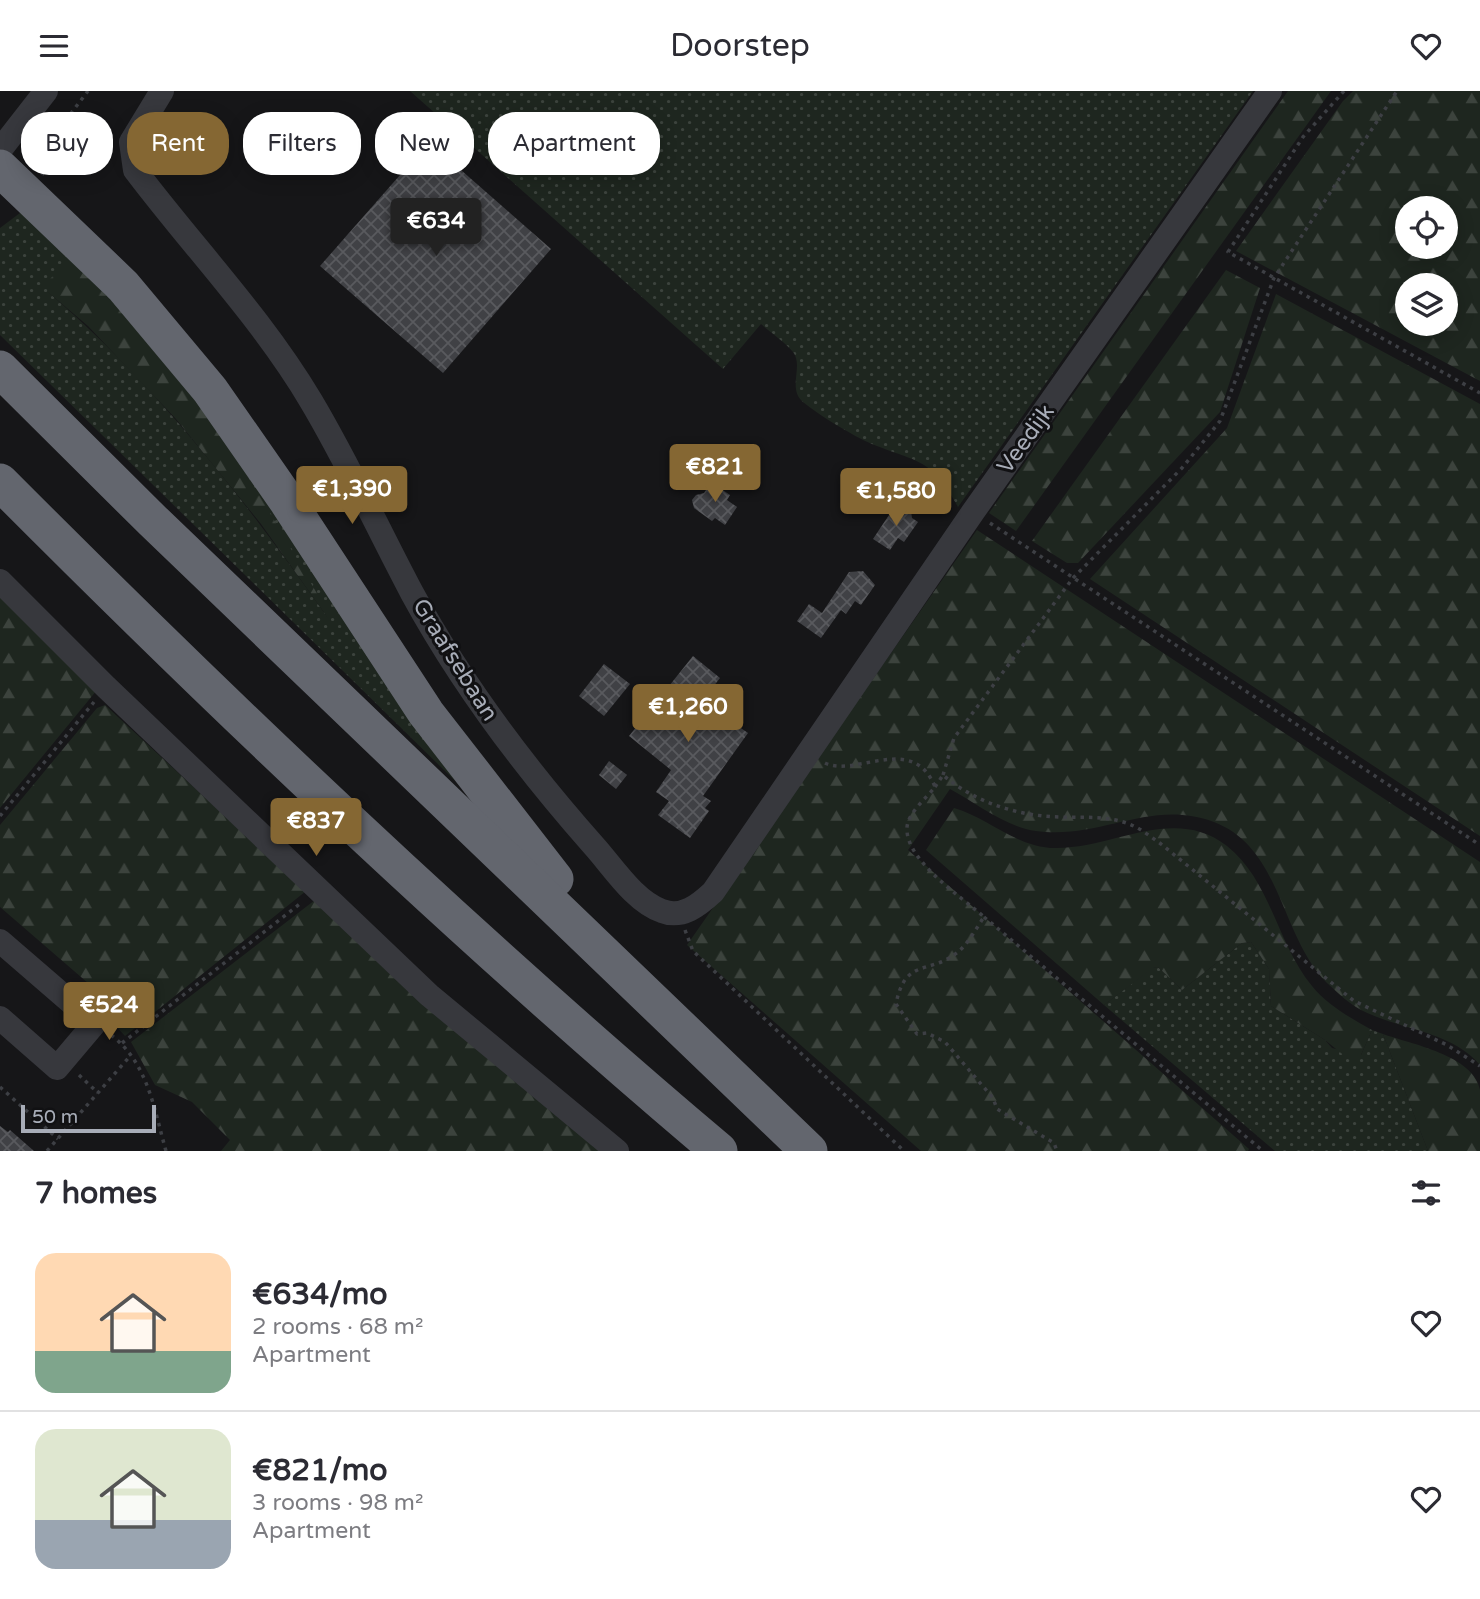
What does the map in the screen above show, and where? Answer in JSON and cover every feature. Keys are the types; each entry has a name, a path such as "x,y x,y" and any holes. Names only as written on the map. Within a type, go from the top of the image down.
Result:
{"highway":[{"path":"0,168 123,286 210,390 288,502 426,713 543,863 619,968"},
{"path":"0,369 153,521 809,1151"},
{"path":"6,490 414,882 568,1021 719,1151"}],"street":[{"path":"0,150 46,91"},
{"path":"148,112 162,91"},
{"name":"Veedijk","path":"678,913 701,904 713,892 973,512 1270,91"},
{"name":"Graafsebaan","path":"139,175 251,313 310,400 413,594 477,698 537,782 638,895 664,912 678,913"},
{"path":"0,581 106,687 429,995 617,1151"},
{"path":"0,941 95,1023 57,1068 0,1018"}],"path":[{"path":"27,192 49,163 62,125 88,91"},
{"path":"1344,91 1303,137 1228,252 1480,393"},
{"path":"1263,1151 918,859 909,842 908,822 943,775 954,738 1073,577 1182,467 1220,421 1274,278 1397,91"},
{"path":"973,512 1480,845"},
{"path":"0,816 106,687"},
{"path":"807,753 830,765 848,767 883,758 905,761 919,767 932,778 935,786"},
{"path":"943,775 957,787 995,805 1033,816 1099,816 1130,824 1161,844 1354,1001 1447,1045 1480,1066"},
{"path":"122,1043 317,890"},
{"path":"678,913 693,951 904,1151"},
{"path":"984,917 958,952 914,970 905,978 896,1004 917,1034 927,1033 945,1042 978,1079 1005,1116 1054,1143 1058,1151"},
{"path":"95,1023 122,1043 146,1081 166,1151"},
{"path":"47,1151 131,1055"},
{"path":"63,1061 98,1093"},
{"path":"0,1087 58,1139"}],"green space":[{"path":"410,91 1253,91 958,507 940,479 923,464 855,436 803,402 796,390 797,364 793,352 761,324 723,369 505,175 660,175 660,112 488,112 488,160 474,148 474,112 434,112"},
{"path":"1288,91 1331,91 1016,531 989,513"},
{"path":"1353,91 1480,91 1480,381 1396,336 1458,336 1458,273 1395,273 1395,336 1236,251 1343,101"},
{"path":"28,207 201,398 493,818 0,335 0,228","holes":["48,292 197,402 328,618 265,531 198,446 126,366"]},
{"path":"74,262 154,347 198,402 267,507 330,616 328,618 261,524 176,419 88,326 48,292 46,283 66,263"},
{"path":"1226,270 1260,288 1220,412 1078,563 1067,563 1032,541"},
{"path":"1276,294 1480,404 1480,836 1090,579 1227,428"},
{"path":"977,530 1480,862 1480,1065 1468,1053 1453,1044 1371,1015 1341,996 1311,964 1267,872 1254,852 1236,834 1214,822 1191,816 1147,817 1082,830 1036,831 1002,820 950,789 908,850 1249,1149 1248,1151 921,1151 687,945"},
{"path":"0,595 97,690 0,808"},
{"path":"105,705 306,891 125,1036 111,1021 118,1009 0,907 0,825 97,708"},
{"path":"954,808 1029,844 1043,847 1079,846 1165,829 1186,829 1207,834 1227,846 1242,860 1254,877 1290,951 1312,986 1332,1006 1372,1030 1361,1055 1352,1062 1325,1040 1271,1006 1269,969 1251,942 1242,943 1182,990 1158,967 1104,1005 926,850"},
{"path":"315,900 601,1151 221,1151 230,1140 192,1102 155,1085 131,1042"},
{"path":"1251,942 1269,969 1271,1006 1325,1040 1332,1048 1361,1055 1372,1030 1383,1034 1428,1151 1275,1151 1104,1005 1152,968 1158,967 1182,990 1242,943"},
{"path":"1383,1034 1454,1060 1475,1078 1480,1090 1480,1151 1428,1151"}],"building":[{"path":"400,175 467,175 551,249 443,373 320,266"},
{"path":"711,482 730,495 727,500 737,507 725,525 715,518 712,521 694,508 692,500 696,495 704,493"},
{"path":"895,506 911,511 912,518 918,522 904,542 898,538 890,550 873,539"},
{"path":"863,571 875,585 861,605 855,601 846,614 841,610 821,638 797,621 809,604 822,613 849,572"},
{"path":"693,656 720,678 702,701 748,733 703,796 711,801 705,808 709,811 690,838 658,815 669,801 656,792 671,770 629,736"},
{"path":"604,664 630,684 604,716 579,696"},
{"path":"609,761 627,775 616,789 599,775"},
{"path":"0,1126 8,1132 10,1130 34,1151 0,1151"}]}
